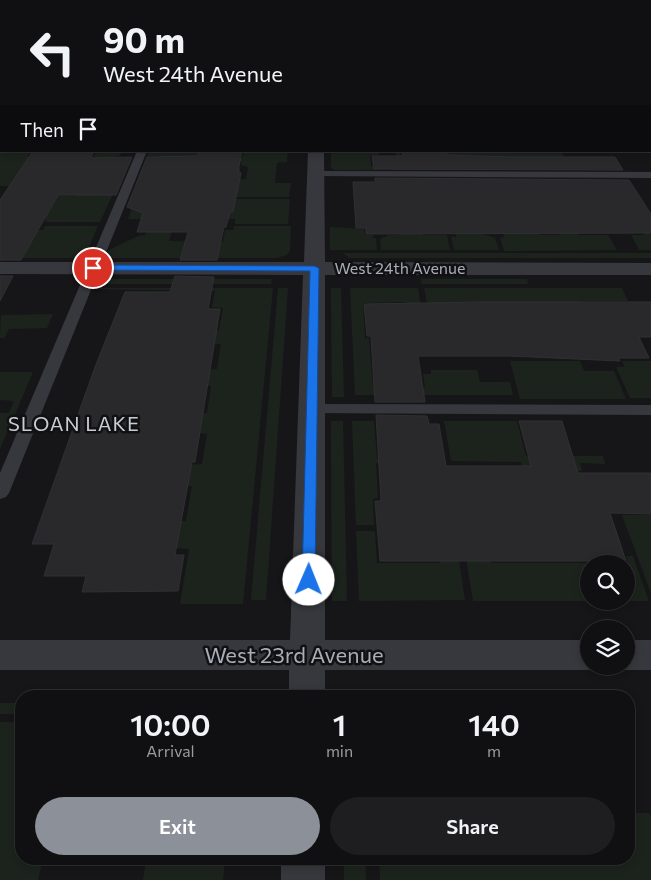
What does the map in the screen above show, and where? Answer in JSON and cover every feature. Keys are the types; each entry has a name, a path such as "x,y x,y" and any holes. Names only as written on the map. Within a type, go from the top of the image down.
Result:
{"street":[{"path":"307,690 316,163"},
{"name":"West 24th Avenue","path":"0,268 651,268"},
{"name":"West 23rd Avenue","path":"0,655 580,655"},
{"path":"635,655 651,655"},
{"path":"303,865 303,880"}],"lane":[{"path":"0,493 142,152"},
{"path":"316,163 651,175"},
{"path":"312,409 651,410"}],"shaded area":[{"path":"0,152 30,152 28,157 93,157 96,152 122,152 120,156 114,157 111,162 21,186 0,186"},
{"path":"149,152 199,153 197,159 157,161 159,156 147,156"},
{"path":"244,152 288,152 287,162 277,163 275,183 291,183 289,197 236,197 238,179 246,179 248,167 241,165 241,162 211,162 212,158 242,158"},
{"path":"331,152 378,153 379,155 370,155 371,166 377,166 377,170 334,170 331,168"},
{"path":"395,152 400,152 401,156 409,152 562,152 564,157 557,157 563,170 392,170 392,166 398,166"},
{"path":"77,194 113,194 100,222 45,222 46,219 0,217 57,196 76,196"},
{"path":"236,199 290,199 288,224 235,224 235,219 226,219 172,231 169,241 223,242 225,230 233,230 234,226 291,226 290,251 287,255 276,258 106,258 109,250 138,236 145,235 151,219 128,219 134,203 233,212"},
{"path":"397,216 422,232 423,235 447,235 450,250 381,250 380,239 387,237 387,235 399,235"},
{"path":"497,216 541,235 561,235 560,232 576,232 578,235 608,235 617,250 504,251 500,238 504,237"},
{"path":"45,226 98,226 84,258 0,258 0,245 19,240 33,240 38,230 43,230"},
{"path":"330,227 364,229 365,235 373,235 373,238 376,238 377,250 330,250"},
{"path":"644,233 649,233 651,236 651,250 639,250 631,235 644,235"},
{"path":"456,234 483,234 495,238 499,250 454,250 451,237 456,237"},
{"path":"343,253 651,253 651,258 349,258"},
{"path":"102,279 272,279 271,284 97,284"},
{"path":"421,279 527,279 528,284 422,284"},
{"path":"96,288 273,288 243,604 180,604 189,549 174,548 179,521 186,521 192,486 179,486 183,465 202,464 207,434 197,433 200,413 207,413 211,386 200,385 203,370 217,369 221,344 211,344 214,331 219,330 223,308 212,307 215,291"},
{"path":"278,288 288,288 266,600 251,600"},
{"path":"331,288 341,288 344,397 332,397"},
{"path":"350,288 418,288 421,307 405,307 404,302 363,303 365,338 369,338 373,387 425,387 423,374 431,374 431,370 477,370 480,382 510,382 513,395 355,395"},
{"path":"424,288 622,288 628,301 581,301 593,330 545,330 535,302 440,302 441,308 428,308"},
{"path":"53,314 47,328 9,329 4,338 0,338 1,315"},
{"path":"510,361 580,361 584,371 614,371 626,399 520,399"},
{"path":"622,361 651,361 651,398 630,398 616,367 625,367"},
{"path":"0,372 33,372 0,449 0,413 9,413 14,401 0,400"},
{"path":"331,421 343,421 347,601 332,601"},
{"path":"352,421 374,421 377,459 445,459 446,463 376,463 378,498 373,499 374,525 356,525"},
{"path":"444,421 517,421 526,456 603,456 605,464 580,463 582,471 535,471 530,495 521,462 451,461"},
{"path":"622,515 651,515 651,593"},
{"path":"356,531 375,531 377,563 440,563 438,553 458,553 465,600 359,601"},
{"path":"465,553 489,553 491,563 580,563 580,601 473,601"},
{"path":"635,562 649,601 635,601"},
{"path":"0,703 15,703 15,714 0,714"},
{"path":"0,722 15,722 15,865 42,865 38,880 0,880"},
{"path":"635,813 649,813 651,817 651,880 380,880 379,865 635,865"},
{"path":"145,865 224,865 223,880 143,880"},
{"path":"344,865 365,865 366,880 344,880"}],"building":[{"path":"32,152 94,152 91,158 132,157 116,195 58,195 21,260 0,260 0,200"},
{"path":"199,152 242,152 239,166 239,173 241,173 233,212 230,212 226,227 224,227 217,260 180,260 188,232 137,232 143,213 127,207 147,157 198,156"},
{"path":"403,152 447,152 448,155 512,157 615,157 623,170 374,169 372,156 402,156"},
{"path":"375,178 629,180 651,214 651,233 366,234 366,228 356,228 353,182 375,182"},
{"path":"0,276 13,276 0,301"},
{"path":"175,276 214,277 208,309 220,309 195,462 192,462 175,555 184,555 178,591 82,592 86,576 44,576 54,544 32,544 95,367 125,292 170,292"},
{"path":"651,302 651,337 639,337 649,358 618,358 620,361 510,356 418,356 425,402 375,402 371,336 367,336 364,304"},
{"path":"376,415 427,416 429,424 439,424 446,466 531,466 519,421 562,421 578,473 651,473 651,514 610,513 624,555 580,555 580,561 380,561 375,501 381,501"}],"district":[{"name":"SLOAN LAKE","path":"74,424"}],"route":[{"path":"93,268 314,268 309,580"}]}
